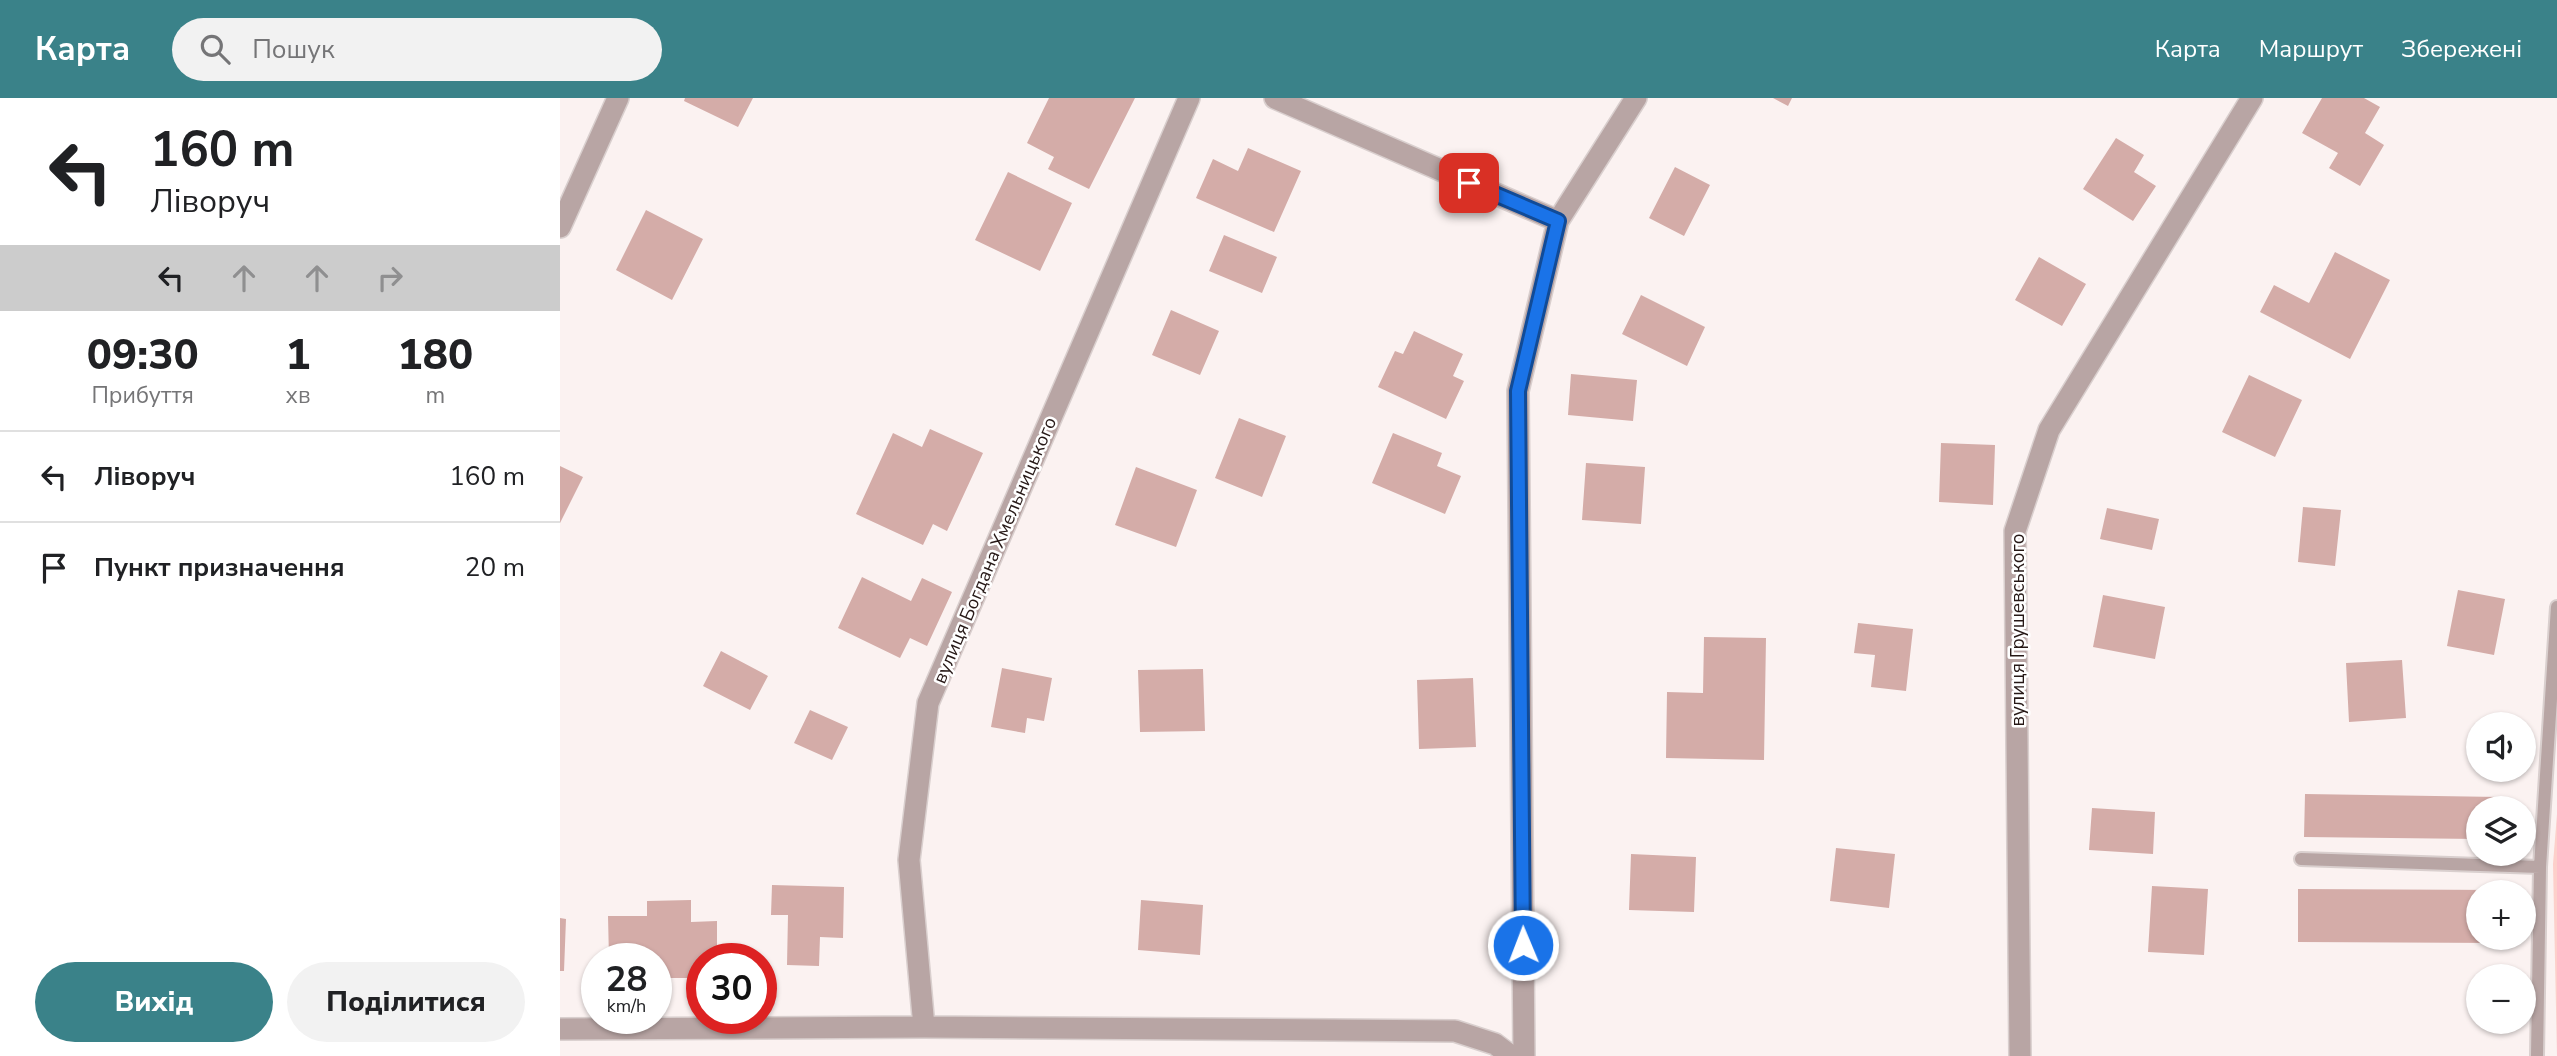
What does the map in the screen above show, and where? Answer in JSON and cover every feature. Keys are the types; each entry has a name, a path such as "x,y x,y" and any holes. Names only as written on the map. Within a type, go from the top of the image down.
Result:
{"street":[{"path":"560,228 618,98"},
{"name":"вулиця Богдана Хмельницького","path":"924,1027 909,860 928,703 1189,98"},
{"path":"1275,98 1558,221"},
{"path":"1524,1056 1518,391 1558,221 1636,98"},
{"name":"вулиця Грушевського","path":"2020,1056 2015,531 2049,430 2252,98"},
{"path":"560,1029 924,1027 1455,1031 1495,1044 1511,1056"}],"lane":[{"path":"2537,1056 2540,867 2557,607"},
{"path":"2301,859 2540,867"}],"shaded area":[{"path":"2557,814 2557,1056 2553,864"}],"building":[{"path":"685,98 753,98 738,127 684,101"},
{"path":"1049,98 1135,98 1089,189 1048,169 1054,157 1027,143"},
{"path":"1773,98 1792,98 1788,106"},
{"path":"2322,98 2364,98 2380,107 2365,133 2384,145 2360,186 2329,168 2338,153 2302,133"},
{"path":"2116,138 2144,155 2134,172 2156,186 2133,221 2083,189"},
{"path":"1248,148 1301,171 1274,232 1196,198 1213,159 1238,171"},
{"path":"1675,167 1710,185 1684,236 1649,218"},
{"path":"1008,172 1072,203 1040,271 975,240"},
{"path":"646,210 703,239 672,300 616,270"},
{"path":"1224,235 1277,257 1262,293 1209,271"},
{"path":"2335,252 2390,280 2350,359 2260,312 2274,285 2309,303"},
{"path":"2039,257 2086,284 2062,326 2015,300"},
{"path":"1641,295 1705,327 1687,366 1622,334"},
{"path":"1171,310 1219,331 1200,375 1152,355"},
{"path":"1414,331 1463,354 1453,376 1464,381 1446,419 1378,387 1395,351 1403,354"},
{"path":"1571,374 1637,380 1633,421 1568,415"},
{"path":"2249,375 2302,400 2275,457 2222,432"},
{"path":"1239,418 1286,436 1262,497 1215,478"},
{"path":"930,429 983,453 947,531 933,524 923,545 856,514 893,433 922,447"},
{"path":"1393,433 1442,453 1437,466 1461,476 1445,514 1372,483"},
{"path":"1941,443 1995,445 1993,505 1939,502"},
{"path":"1586,463 1645,467 1641,524 1582,520"},
{"path":"560,466 583,477 560,523"},
{"path":"1136,467 1197,490 1176,547 1115,525"},
{"path":"2303,507 2341,510 2335,566 2298,562"},
{"path":"2107,508 2159,519 2152,550 2100,539"},
{"path":"862,577 911,601 922,578 952,592 927,646 910,638 900,658 838,628"},
{"path":"2458,590 2505,599 2494,655 2447,646"},
{"path":"2103,595 2165,607 2155,659 2093,647"},
{"path":"1858,623 1913,629 1906,691 1871,687 1875,655 1854,653"},
{"path":"1704,637 1766,638 1764,760 1666,758 1667,692 1703,693"},
{"path":"721,651 768,676 750,710 703,686"},
{"path":"2402,660 2406,718 2349,722 2346,663"},
{"path":"1002,668 1052,678 1044,721 1027,718 1025,733 991,727"},
{"path":"1203,669 1205,731 1140,732 1138,670"},
{"path":"1473,678 1476,747 1419,749 1417,680"},
{"path":"810,710 848,727 832,760 794,743"},
{"path":"2305,794 2466,796 2466,839 2304,837"},
{"path":"2092,808 2155,812 2153,854 2089,850"},
{"path":"1836,848 1895,854 1889,908 1830,901"},
{"path":"1631,854 1696,857 1694,912 1629,910"},
{"path":"772,885 844,887 843,938 820,937 819,966 787,965 788,915 771,915"},
{"path":"2152,886 2208,889 2204,955 2148,952"},
{"path":"2298,889 2466,890 2466,943 2298,942"},
{"path":"691,900 691,922 717,921 717,943 686,943 686,978 672,978 672,943 609,943 608,916 647,916 647,901"},
{"path":"1141,900 1203,905 1200,955 1138,950"},
{"path":"560,918 566,919 564,971 560,971"}],"route":[{"path":"1469,183 1558,221 1518,391 1523,945"}]}
